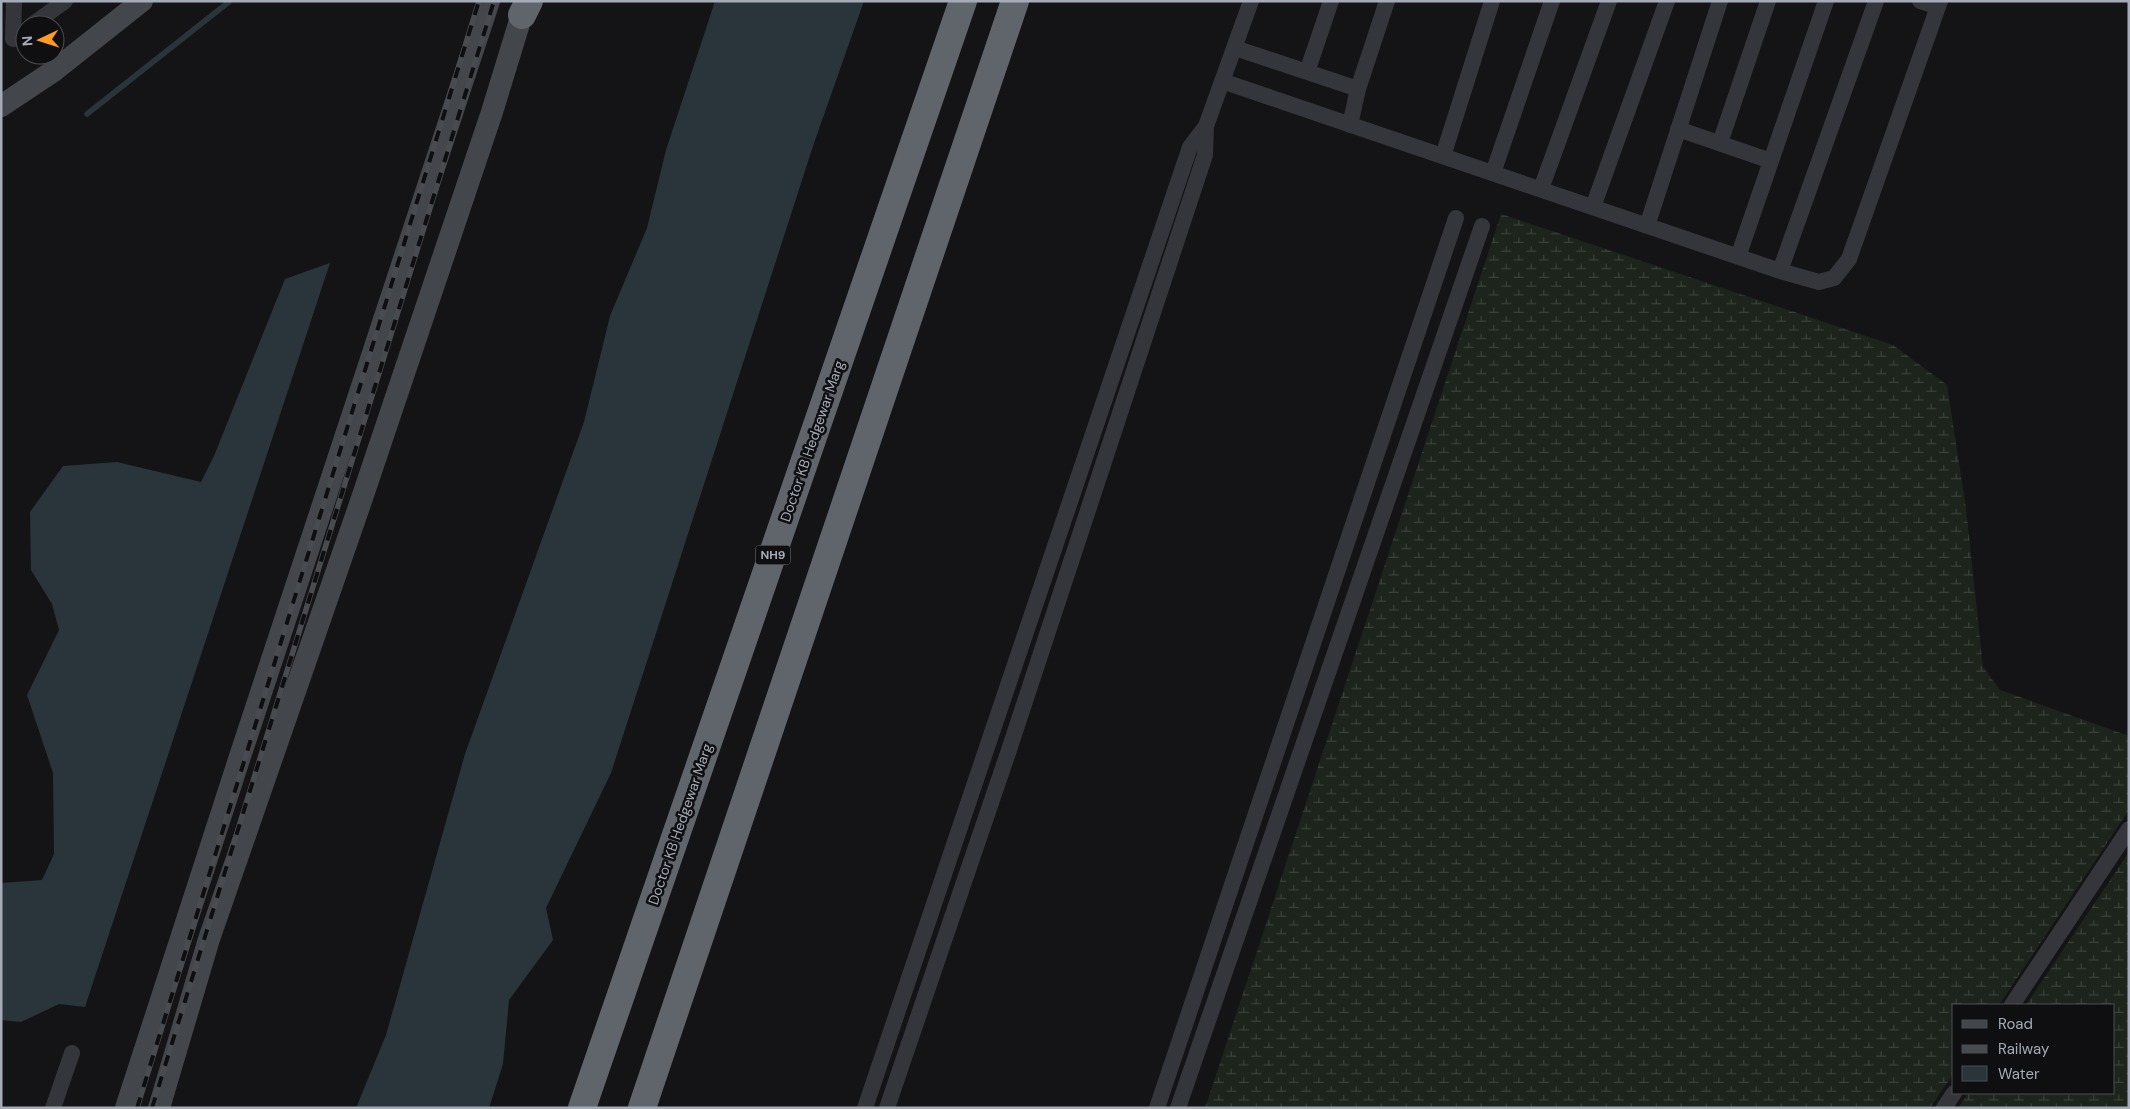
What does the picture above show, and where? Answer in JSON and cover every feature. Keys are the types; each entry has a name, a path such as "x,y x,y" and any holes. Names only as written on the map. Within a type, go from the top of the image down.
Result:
{"highway":[{"name":"Doctor KB Hedgewar Marg","path":"582,1108 963,1"},
{"path":"642,1108 1015,1"}],"main road":[{"path":"1,106 55,70 142,1"},
{"path":"126,1108 195,891 377,346 489,1"},
{"path":"159,1108 209,939 362,498 492,112 525,6"}],"street":[{"path":"13,39 14,1"},
{"path":"46,15 65,1"},
{"path":"887,1108 1006,759 1205,155 1206,126 1251,1"},
{"path":"1307,72 1331,1"},
{"path":"1350,125 1358,89 1387,1"},
{"path":"1443,156 1492,1"},
{"path":"1493,173 1552,1"},
{"path":"1541,189 1608,1"},
{"path":"1593,207 1667,1"},
{"path":"1647,226 1720,1"},
{"path":"1720,143 1768,1"},
{"path":"1738,257 1826,1"},
{"path":"1780,271 1876,1"},
{"path":"1222,81 1738,257 1819,282 1834,278 1849,259 1939,4 1920,1"},
{"path":"1234,48 1358,89"},
{"path":"865,1108 1190,147 1206,126"},
{"path":"1678,129 1771,161"},
{"path":"1156,1108 1456,218"},
{"path":"1178,1108 1482,226"},
{"path":"2013,1004 2129,829"},
{"path":"54,1108 72,1053"},
{"path":"1944,1108 1953,1094"}],"green space":[{"path":"1501,214 1893,345 1947,385 1966,508 1983,667 2000,690 2129,736 2129,810 2000,1004 1952,1004 1952,1076 1930,1108 1205,1108"},
{"path":"2129,852 2129,1108 1958,1108 1967,1094 2115,1094 2115,1004 2027,1004"}],"water":[{"path":"715,1 864,1 813,146 611,773 546,908 553,940 509,1000 503,1064 489,1108 356,1108 386,1035 465,754 584,422 610,316 647,228 666,150"},
{"path":"330,263 85,1007 59,1004 21,1022 1,1020 1,883 42,880 54,854 53,773 27,695 59,630 52,604 31,570 30,512 63,466 117,462 201,482 214,456 285,279"}],"waterway":[{"path":"87,114 230,1"}],"railway":[{"path":"137,1108 479,1"},
{"path":"152,1108 494,1"}]}
